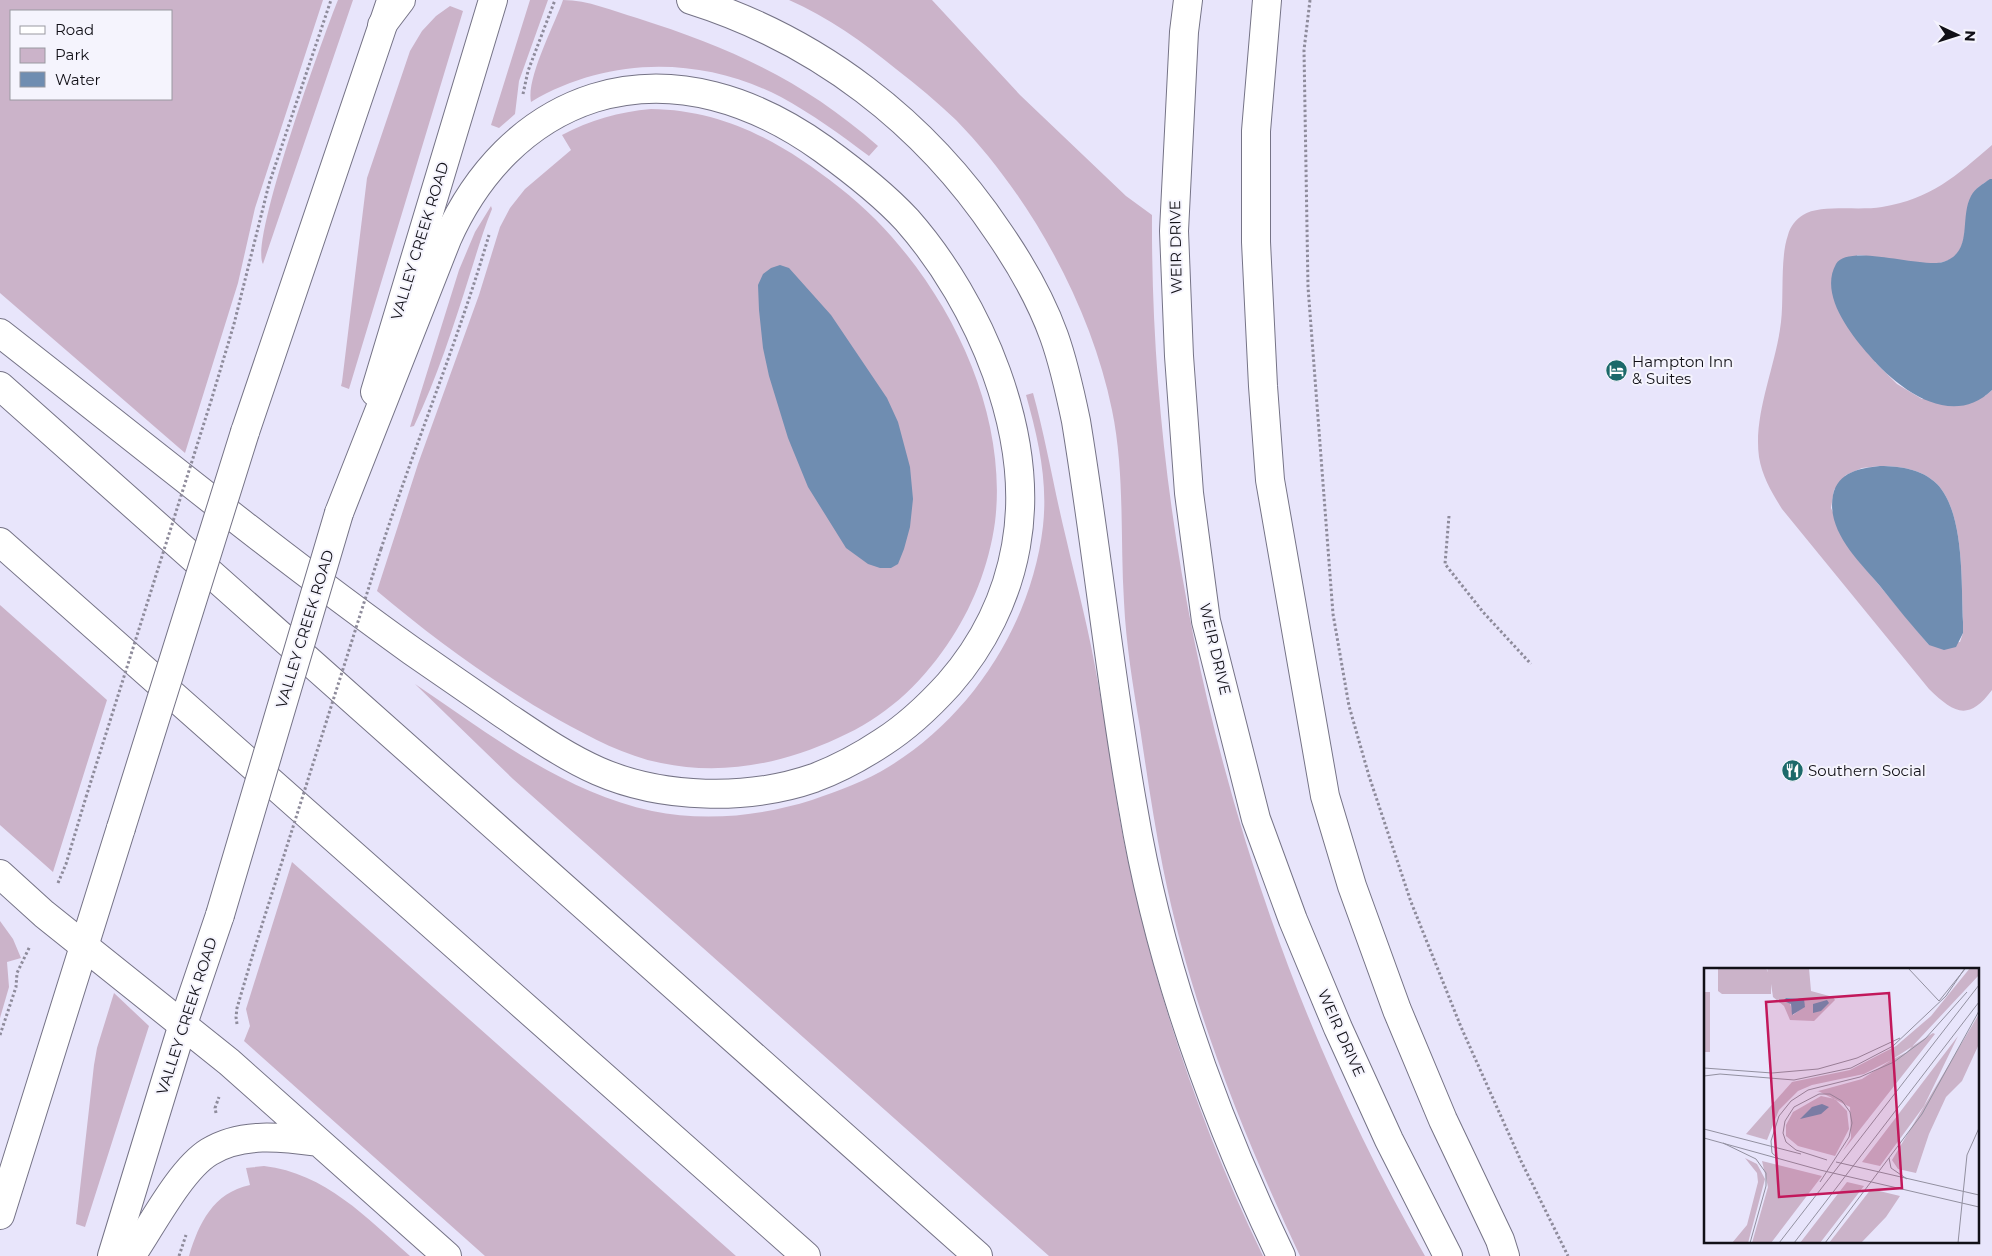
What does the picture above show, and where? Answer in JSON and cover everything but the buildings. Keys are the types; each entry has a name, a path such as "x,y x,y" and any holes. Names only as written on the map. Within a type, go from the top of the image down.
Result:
{"main road":[{"path":"0,1215 245,432 391,0"},
{"path":"382,25 401,0"},
{"name":"VALLEY CREEK ROAD","path":"112,1256 183,1024 220,915 493,0"},
{"path":"691,0 762,27 821,58 850,77 906,124 944,161 982,208 1014,254 1034,291 1054,335 1065,371 1076,420 1133,808 1154,909 1184,1014 1218,1113 1281,1256"},
{"name":"WEIR DRIVE","path":"1188,0 1182,61 1174,231 1179,356 1189,493 1206,621 1256,819 1293,920 1338,1028 1389,1140 1448,1256"},
{"path":"1267,0 1256,131 1256,242 1262,386 1270,480 1325,796 1352,886 1397,1010 1443,1120 1500,1240 1505,1256"},
{"path":"0,333 170,468 371,622 523,728 556,749 613,777 646,786 680,792 711,793 777,787 816,777 838,768 877,746 914,720 962,669 984,636 1005,588 1012,564 1017,542 1020,501 1012,429 995,371 969,310 930,249 905,218 869,184 828,153 767,115 721,97 680,89 644,88 605,95 581,102 556,113 521,136 492,167 466,201 457,217 339,513"},
{"path":"0,386 978,1256"},
{"path":"0,542 806,1256"},
{"path":"0,874 44,914 229,1062 447,1256"},
{"path":"131,1256 184,1175 209,1152 235,1142 266,1137 318,1142"}],"path":[{"path":"66,864 234,324 263,203 331,0"},
{"path":"539,124 526,108 523,100 524,90 541,33 555,0"},
{"path":"1310,0 1304,50 1308,287 1333,614 1349,706 1369,776 1411,902 1461,1026 1509,1134 1568,1256"},
{"path":"239,1026 236,1021 236,1012 255,947 380,549 407,468 473,288 489,232"},
{"path":"1449,516 1445,564 1482,612 1531,664"},
{"path":"0,1035 16,988 17,973"}],"green space":[{"path":"0,0 323,0 255,208 238,283 185,453 0,293"},
{"path":"338,0 353,0 263,264 262,248 267,218 277,180 304,93"},
{"path":"530,0 548,0 519,81 515,114 499,128 491,125"},
{"path":"563,0 572,0 610,9 671,29 735,54 794,84 822,102 878,146 869,156 804,110 781,97 751,84 719,74 687,68 623,69 591,76 561,87 531,102 533,79 537,66"},
{"path":"789,0 932,0 1020,95 1126,196 1152,215 1156,350 1169,485 1190,620 1221,754 1259,885 1307,1013 1362,1137 1425,1256 1300,1256 1258,1162 1220,1066 1203,1017 1174,918 1154,816 1126,634 1119,458 1112,410 1089,332 1073,293 1054,255 1009,183 956,120 919,87 858,40 818,14"},
{"path":"450,6 463,11 349,389 341,386 367,178 410,51 422,31 436,16"},
{"path":"651,109 704,115 752,132 775,143 819,172 875,219 906,254 935,294 959,337 978,382 990,429 997,476 995,522 984,571 972,602 956,631 925,674 885,711 855,730 795,755 773,761 729,768 684,767 661,763 609,746 559,720 488,676 442,643 377,591 418,464 479,295 500,227 510,208 525,189 571,150 562,135 583,125 605,118"},
{"path":"1992,145 1992,179 1979,187 1971,199 1964,238 1960,249 1953,258 1939,263 1920,264 1857,255 1875,362 1897,384 1922,399 1985,396 1992,390 1992,690 1976,707 1961,710 1946,704 1929,689 1782,509 1762,471 1758,441 1762,407 1775,356 1781,322 1784,254 1789,232 1794,223 1803,215 1819,210 1882,207 1915,198 1942,185","holes":["1888,466 1910,469 1931,479 1946,497 1953,512 1960,550 1963,633 1960,642 1929,645 1854,555 1831,508 1834,490 1846,475 1862,468"]},
{"path":"491,206 492,209 445,351 414,426 410,427 459,270 475,232"},
{"path":"1033,393 1091,646 1123,839 1153,962 1167,1013 1201,1112 1220,1160 1263,1256 1049,1256 513,779 415,684 499,741 557,776 619,802 652,811 692,816 733,816 793,806 862,781 890,766 920,745 947,720 972,693 994,663 1012,631 1026,597 1037,562 1043,526 1044,492 1041,459 1026,395"},
{"path":"0,605 107,700 53,872 0,825"},
{"path":"292,862 736,1256 485,1256 244,1041 250,1026 246,1009"},
{"path":"0,921 13,939 21,958 7,962 9,987 0,1018"},
{"path":"114,993 149,1026 85,1227 76,1224 94,1065 97,1048"},
{"path":"264,1166 286,1170 306,1178 344,1199 410,1256 189,1256 198,1232 209,1211 226,1195 250,1185 246,1168"}],"water":[{"path":"1992,179 1992,390 1976,401 1959,406 1942,405 1926,400 1909,391 1894,380 1869,355 1853,336 1839,312 1831,288 1832,276 1836,264 1843,258 1855,256 1886,257 1933,263 1943,262 1953,257 1959,251 1962,243 1971,196 1977,188"},
{"path":"780,265 789,268 831,315 887,398 898,422 910,467 913,499 910,527 904,549 898,564 891,568 880,568 868,564 846,548 808,487 788,438 769,376 763,348 759,310 758,285 763,274 771,268"},
{"path":"1880,466 1903,468 1925,475 1937,484 1953,512 1960,550 1963,633 1956,647 1944,650 1929,645 1854,556 1839,533 1834,521 1832,508 1836,487 1845,476 1851,473 1865,468"}],"place":[{"name":"Hampton Inn & Suites","path":"1616,371"},
{"name":"Southern Social","path":"1792,771"}]}
